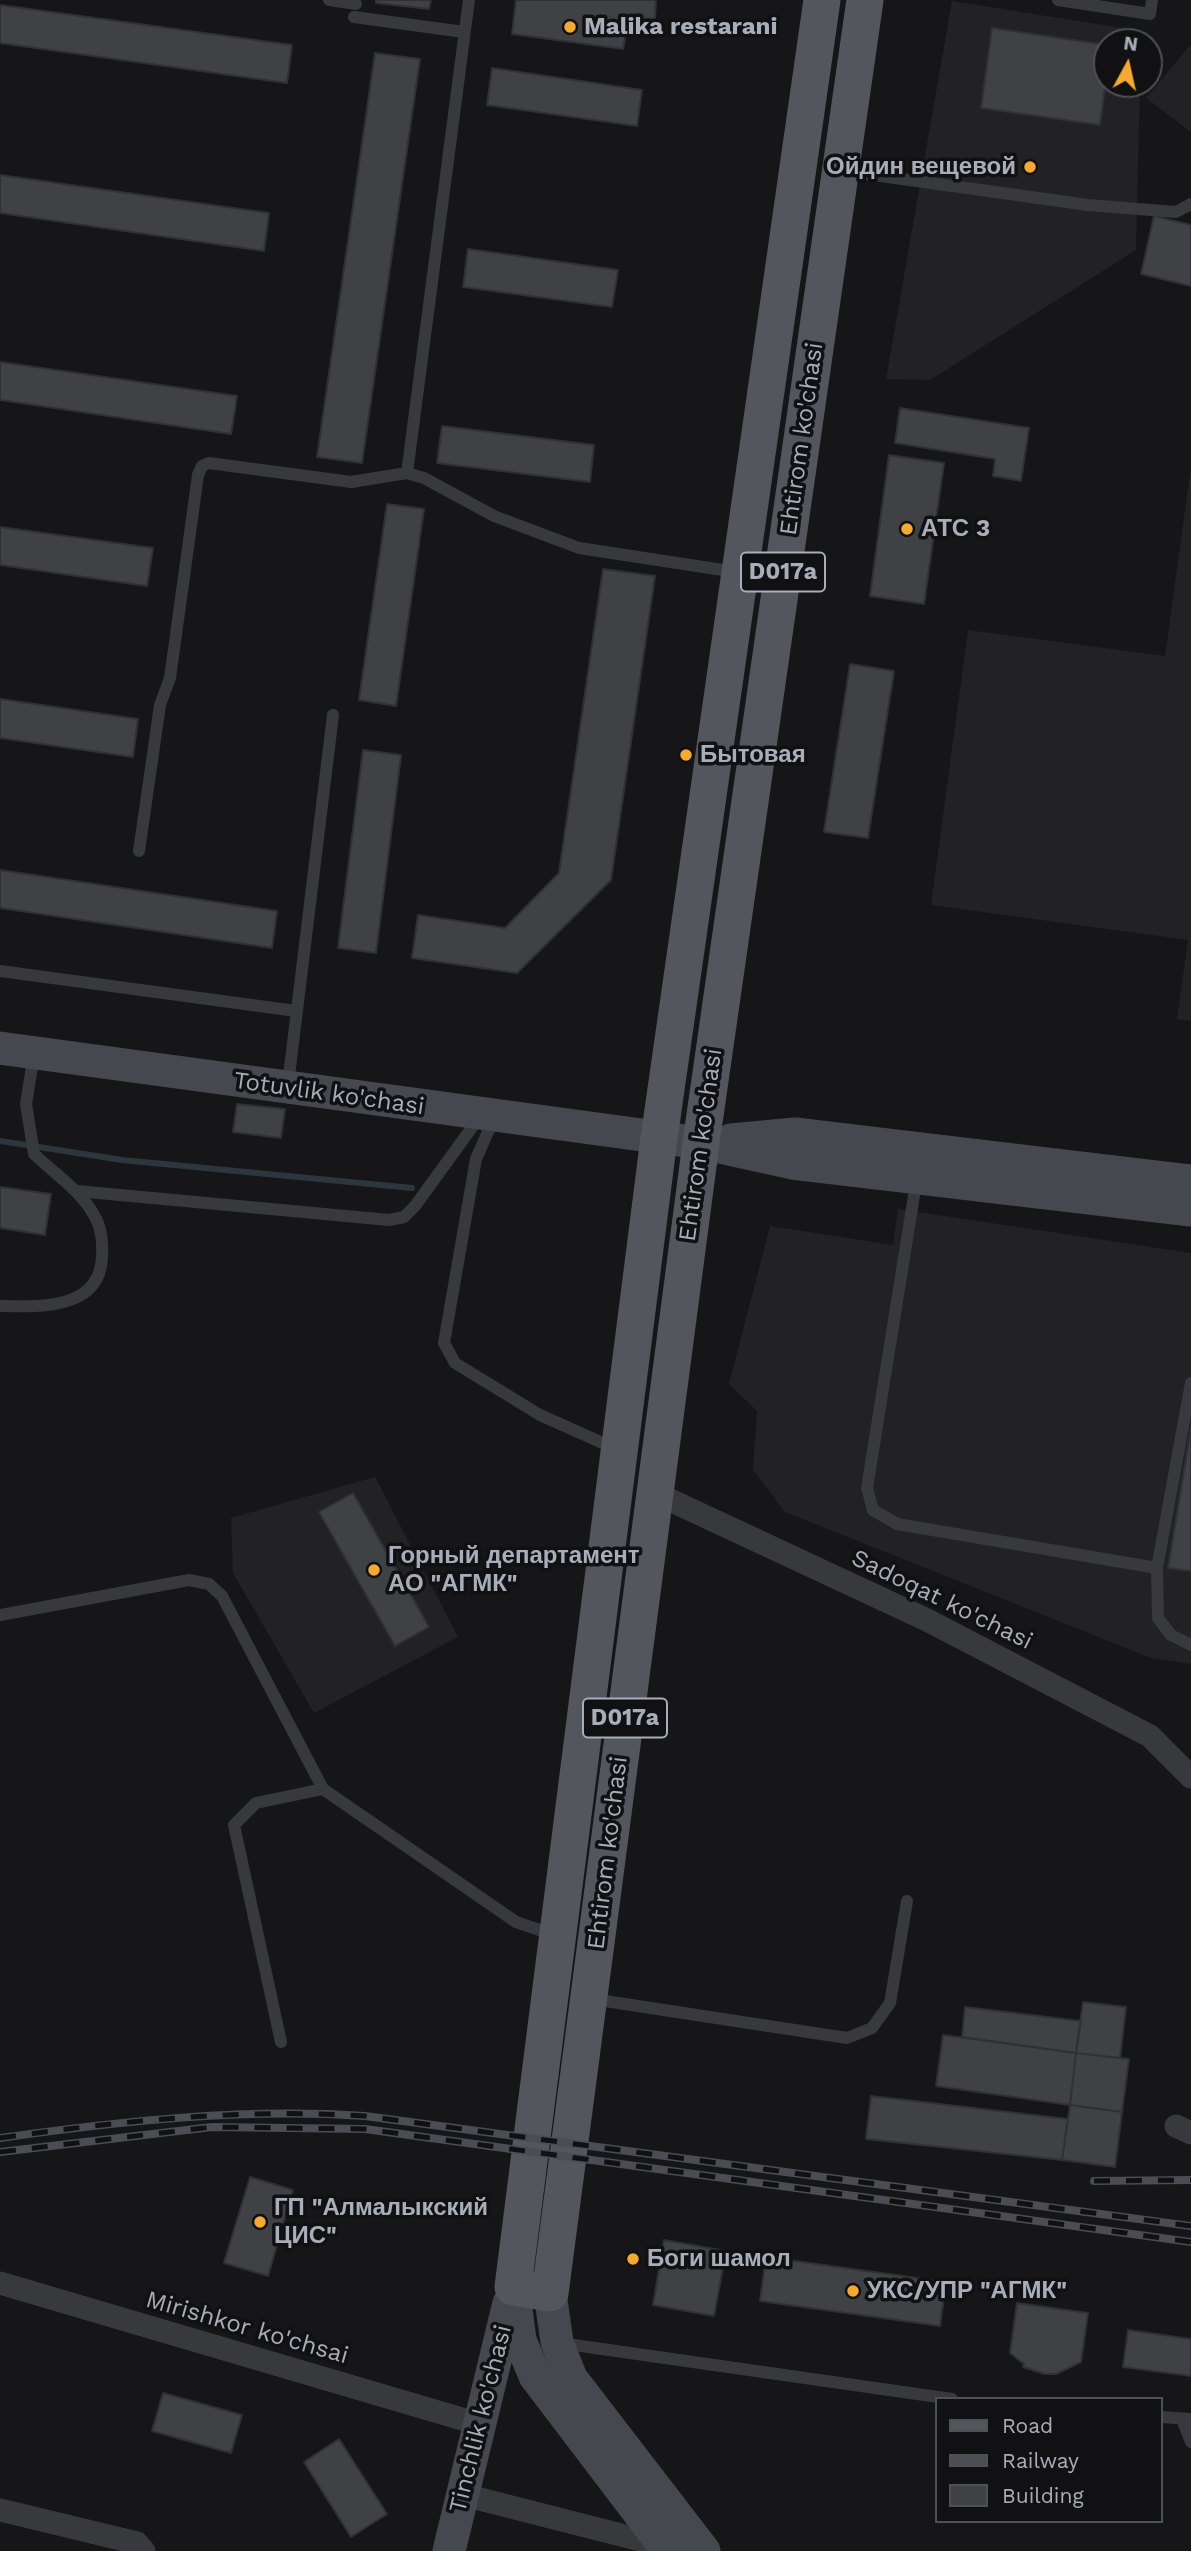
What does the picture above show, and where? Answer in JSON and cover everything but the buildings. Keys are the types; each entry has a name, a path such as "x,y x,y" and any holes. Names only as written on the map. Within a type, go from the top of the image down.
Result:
{"main road":[{"name":"Ehtirom ko'chasi","path":"513,2287 659,1138 822,0"},
{"name":"Ehtirom ko'chasi","path":"550,2293 701,1143 866,0"},
{"name":"Totuvlik ko'chasi","path":"0,1048 701,1143"},
{"path":"701,1143 795,1134 1191,1181"},
{"path":"701,1143 792,1163 1191,1210"},
{"path":"666,2549 535,2376 520,2340 513,2287 550,2293 557,2342 576,2385 704,2551"},
{"name":"Tinchlik ko'chasi","path":"449,2551 513,2287"}],"street":[{"name":"Sadoqat ko'chasi","path":"655,1493 927,1619 1150,1736 1191,1777"},
{"name":"Mirishkor ko'chsai","path":"0,2283 479,2424"},
{"path":"464,2495 666,2549"},
{"path":"0,2510 137,2543 144,2551"}],"lane":[{"path":"329,0 355,11 464,32"},
{"path":"407,473 468,0"},
{"path":"1058,0 1150,14 1152,0"},
{"path":"841,170 1088,205 1191,214"},
{"path":"1176,212 1191,204"},
{"path":"139,851 160,705 170,678 198,475 202,466 209,463 351,482 407,473 424,478 494,516 579,548 740,572"},
{"path":"287,1088 333,715"},
{"path":"0,971 296,1011"},
{"path":"0,1306 62,1304 82,1296 94,1283 102,1265 103,1239 95,1217 77,1191 34,1154 26,1104 34,1053"},
{"path":"77,1191 404,1217 488,1116"},
{"path":"488,1116 476,1159 444,1343 455,1363 540,1415 619,1451"},
{"path":"917,1177 867,1489 873,1510 897,1524 1157,1568"},
{"path":"1191,1383 1157,1568 1158,1618 1171,1635 1191,1645"},
{"path":"0,1615 189,1580 209,1584 222,1596 323,1789 516,1922 558,1936"},
{"path":"281,2042 234,1825 256,1803 323,1789"},
{"path":"589,1999 847,2038 872,2028 890,2003 907,1901"},
{"path":"557,2342 938,2397"},
{"path":"1163,2417 1186,2419 1191,2442"}],"shaded area":[{"name":"Ойдин вещевой","path":"952,1 1122,28 1093,28 1093,98 1140,98 1136,250 930,380 886,379"},
{"path":"1191,44 1191,132 1146,98 1163,98 1163,78"},
{"path":"1191,467 1191,1021 1177,1019 1188,940 931,905 968,630 1165,656"},
{"path":"898,1209 1191,1253 1191,1664 1151,1658 785,1512 753,1470 757,1411 729,1384 770,1226 893,1245"},
{"path":"375,1477 458,1637 314,1713 233,1573 231,1518"}],"waterway":[{"path":"0,1141 122,1160 412,1188"}],"railway":[{"path":"0,2138 91,2126 227,2115 365,2116 1191,2226"},
{"path":"0,2152 212,2127 365,2129 1191,2242"},
{"path":"1094,2181 1191,2180"}],"place":[{"name":"Malika restarani","path":"570,27"},
{"name":"Ойдин вещевой","path":"1030,167"},
{"name":"АТС 3","path":"907,529"},
{"name":"Бытовая","path":"686,755"},
{"name":"Горный департамент АО \"АГМК\"","path":"374,1570"},
{"name":"ГП \"Алмалыкский ЦИС\"","path":"260,2222"},
{"name":"Боги шамол","path":"633,2259"},
{"name":"УКС/УПР \"АГМК\"","path":"853,2291"}]}
